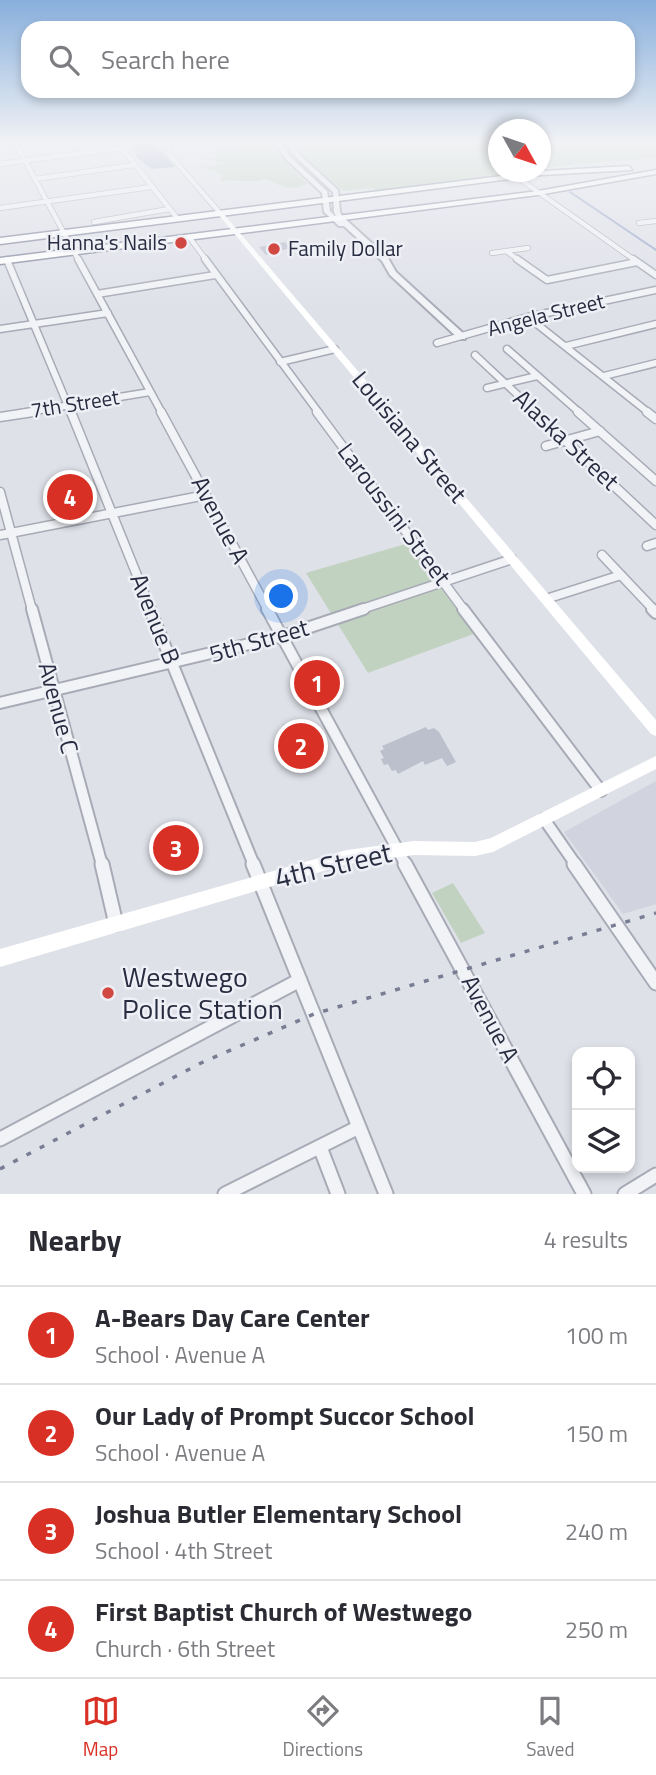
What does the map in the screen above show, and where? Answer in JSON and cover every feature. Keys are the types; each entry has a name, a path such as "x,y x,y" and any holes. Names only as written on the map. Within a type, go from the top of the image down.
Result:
{"highway":[{"path":"0,240 64,232 99,224 189,217 348,198"},
{"path":"357,198 350,201 350,208 377,213"},
{"path":"3,260 500,198"},
{"path":"189,217 214,223 212,230 194,236"},
{"path":"99,224 83,240 92,245 107,247"}],"main road":[{"name":"Louisiana Street","path":"220,213 656,730"},
{"name":"4th Street","path":"0,958 347,857 398,849 475,849 493,845 656,762"}],"street":[{"name":"Avenue A","path":"45,198 584,1194"},
{"path":"0,208 77,198"},
{"path":"160,198 177,218"},
{"name":"Louisiana Street","path":"207,198 220,213"},
{"path":"545,198 656,275"},
{"path":"337,218 338,199"},
{"path":"327,200 326,209 461,337"},
{"path":"99,224 169,209"},
{"path":"639,223 656,221"},
{"name":"Laroussini Street","path":"194,236 215,275 445,581 501,661 601,791"},
{"path":"492,253 528,248"},
{"path":"506,251 539,277 547,280 637,262"},
{"name":"Avenue B","path":"3,260 68,405 359,1127"},
{"path":"97,294 215,275"},
{"name":"Angela Street","path":"437,343 528,317 656,290"},
{"path":"0,329 108,313"},
{"path":"528,317 656,419"},
{"path":"566,346 656,324"},
{"path":"281,362 335,349"},
{"path":"507,349 656,481"},
{"name":"Alaska Street","path":"475,355 656,525"},
{"path":"604,376 656,363"},
{"path":"487,388 537,376"},
{"name":"7th Street","path":"0,417 150,392"},
{"path":"645,411 656,408"},
{"path":"546,446 600,431"},
{"name":"Avenue C","path":"0,492 6,534 54,691 85,806 92,821 116,924"},
{"path":"6,534 206,495"},
{"path":"602,555 656,613"},
{"name":"5th Street","path":"0,704 283,636 512,559"},
{"path":"545,599 621,575"},
{"path":"544,819 656,983"},
{"path":"0,1139 300,980"},
{"path":"225,1194 359,1127 386,1194"},
{"path":"320,1147 338,1194"},
{"path":"625,1194 656,1175"}],"shaded area":[{"path":"656,781 656,904 623,914 564,832"}],"green space":[{"path":"409,543 476,633 368,673 306,573"},
{"path":"453,883 485,933 461,943 432,893"}],"building":[{"name":"Family Dollar","path":"285,242 290,248 266,255 259,247"},
{"path":"426,727 439,732 456,762 447,766 442,758 425,765 423,761 398,774 396,770 392,771 388,764 384,765 380,751 384,749 382,746"}],"waterway":[{"path":"578,198 656,250"}],"railway":[{"path":"0,1169 201,1063 314,1014 656,913"}],"place":[{"name":"Hanna's Nails","path":"181,243"},
{"name":"Family Dollar","path":"274,249"},
{"name":"First Baptist Church of Westwego","path":"70,497"},
{"name":"A-Bears Day Care Center","path":"317,683"},
{"name":"Our Lady of Prompt Succor School","path":"301,746"},
{"name":"Joshua Butler Elementary School","path":"176,848"},
{"name":"Westwego Police Station","path":"108,993"}]}
